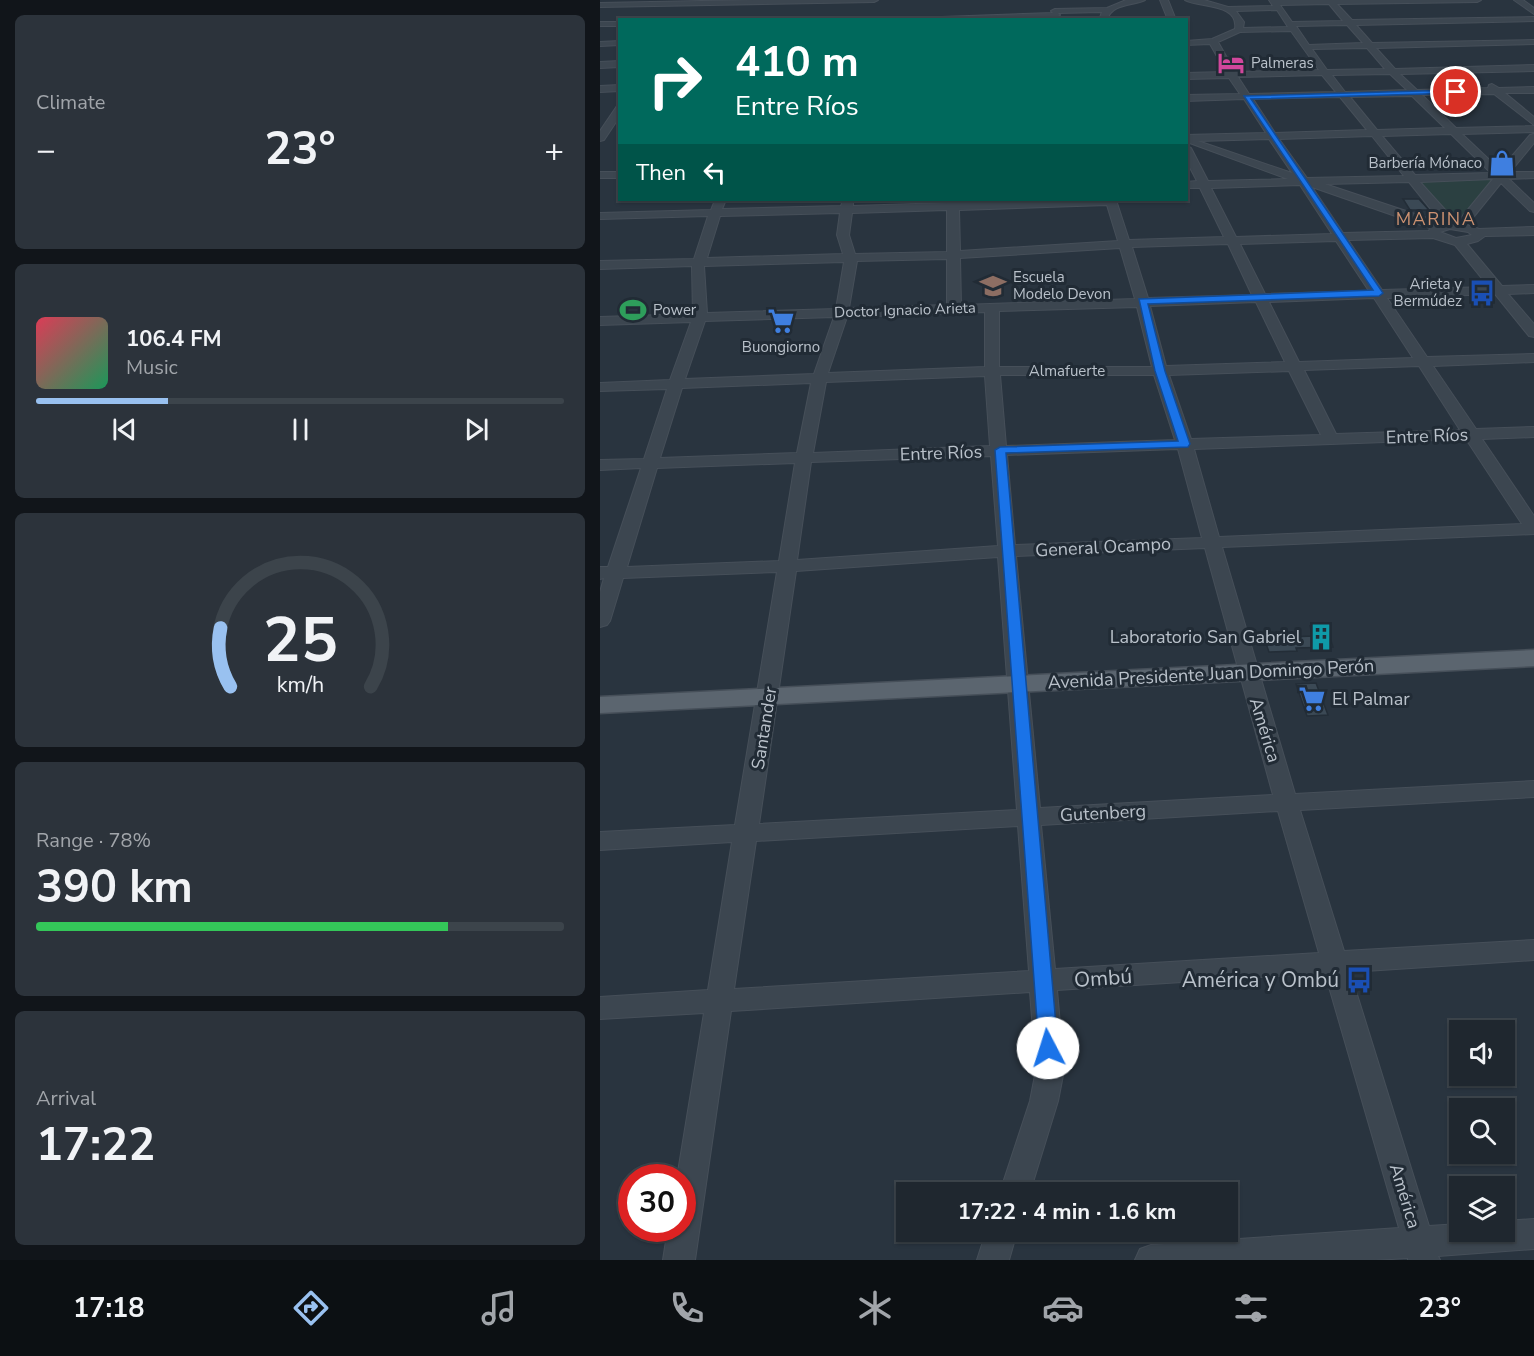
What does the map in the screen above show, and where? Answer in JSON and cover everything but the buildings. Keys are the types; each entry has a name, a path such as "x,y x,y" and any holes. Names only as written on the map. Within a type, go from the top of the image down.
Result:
{"main road":[{"name":"Avenida Presidente Juan Domingo Perón","path":"600,705 1534,658"}],"street":[{"path":"603,5 874,0"},
{"path":"880,18 882,0"},
{"path":"1052,0 1056,15"},
{"path":"900,18 958,15 1056,15 1107,10 1126,1 1141,0"},
{"path":"1164,0 1171,18"},
{"path":"1189,0 1228,9 1275,4 1467,0 1476,3"},
{"path":"1518,0 1534,12"},
{"path":"731,11 736,1"},
{"path":"806,10 809,1"},
{"path":"669,12 675,2"},
{"path":"1332,3 1392,71 1534,209"},
{"path":"1275,4 1325,73 1412,179 1447,227"},
{"path":"1228,9 1239,18 1241,23 1239,30"},
{"path":"1103,18 1107,10"},
{"path":"1483,14 1500,27"},
{"path":"1415,18 1427,29"},
{"path":"1188,43 1213,41 1239,30 1415,18 1534,19"},
{"path":"600,24 618,24"},
{"path":"1509,35 1534,54"},
{"path":"1435,36 1470,70 1534,122"},
{"path":"1213,41 1246,97 1305,182 1534,529"},
{"path":"1308,47 1534,42"},
{"path":"600,44 618,43"},
{"path":"600,65 618,64"},
{"path":"1188,76 1534,68"},
{"path":"600,88 618,88"},
{"path":"1188,98 1534,90"},
{"path":"600,113 618,111"},
{"path":"603,138 618,113"},
{"path":"1188,139 1534,129"},
{"path":"1478,233 1477,238 1458,241 1443,238 1447,227 1500,176 1534,137"},
{"path":"1188,140 1305,182 1447,227 1478,233 1534,231"},
{"path":"1188,152 1330,438"},
{"path":"600,175 618,175"},
{"path":"1188,185 1534,175"},
{"path":"600,216 717,206 1111,201"},
{"name":"América","path":"1111,201 1143,301 1160,371 1184,444 1247,671 1421,1250"},
{"path":"953,203 954,309"},
{"name":"Santander","path":"679,1260 789,566 804,458 819,379 842,313 851,259 843,237 848,205"},
{"path":"600,621 607,573 650,463 700,317 699,263 717,206"},
{"path":"600,266 954,255 1124,244 1341,237 1447,227"},
{"path":"1458,241 1534,333"},
{"name":"Doctor Ignacio Arieta","path":"600,321 1534,289"},
{"path":"992,307 992,371 1050,1070 1044,1101 1018,1182"},
{"name":"Almafuerte","path":"600,387 992,371 1160,371 1534,358"},
{"name":"Entre Ríos","path":"600,465 1534,432"},
{"name":"General Ocampo","path":"607,573 789,566 1008,551 1534,529"},
{"name":"Gutenberg","path":"600,841 1534,789"},
{"name":"Ombú","path":"600,1008 1534,950"},
{"path":"1151,1260 1421,1250 1534,1234"},
{"path":"993,1260 999,1242"}],"green space":[{"path":"1494,178 1460,219 1454,220 1419,182"}],"place":[{"name":"Palmeras","path":"1231,63"},
{"name":"Barbería Mónaco","path":"1502,163"},
{"name":"Escuela Modelo Devon","path":"993,286"},
{"name":"Arieta y Bermúdez","path":"1482,293"},
{"name":"Power","path":"633,310"},
{"name":"Buongiorno","path":"781,321"},
{"name":"Laboratorio San Gabriel","path":"1321,637"},
{"name":"El Palmar","path":"1312,699"},
{"name":"América y Ombú","path":"1359,980"}],"district":[{"name":"MARINA","path":"1436,219"}],"route":[{"path":"1048,1048 1000,450 1184,444 1160,371 1143,301 1379,293 1246,97 1456,92"}]}
